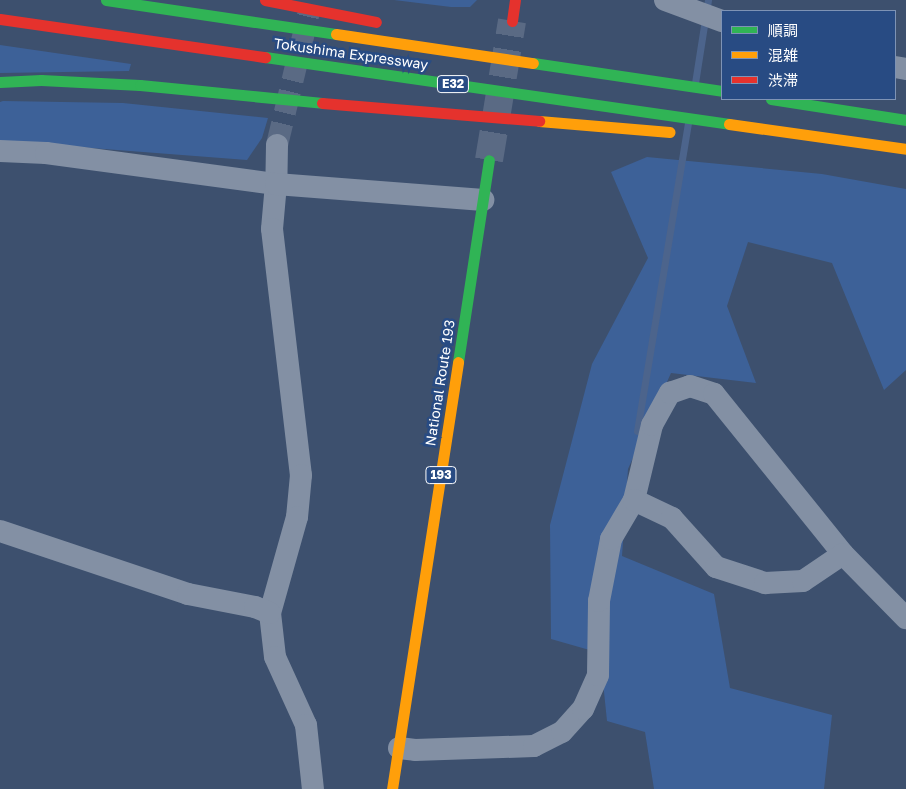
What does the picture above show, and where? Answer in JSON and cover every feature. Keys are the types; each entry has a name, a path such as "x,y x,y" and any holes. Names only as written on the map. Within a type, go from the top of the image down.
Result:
{"highway":[{"name":"Tokushima Expressway","path":"106,0 721,91"},
{"path":"265,0 387,24"},
{"path":"512,20 515,0"},
{"name":"Tokushima Expressway","path":"0,19 906,149"},
{"path":"474,42 668,83"},
{"path":"0,82 41,80 140,85 319,103 683,133"},
{"path":"777,100 906,120"},
{"path":"731,136 906,149"},
{"name":"National Route 193","path":"392,789 489,160"}],"street":[{"path":"665,0 721,20"},
{"path":"277,145 272,229 274,257 301,475 297,517 270,613 275,656 306,725 313,789"},
{"path":"0,151 46,153 276,184 483,200"},
{"path":"399,748 414,750 534,746 562,732 583,709 598,675 599,600 611,539 634,500 652,425 670,393 690,386 714,394 843,554 906,618"},
{"path":"634,500 672,518 716,567 765,584 802,581 843,554"},
{"path":"0,531 188,594 255,607 270,613"}],"shaded area":[{"path":"394,0 477,0 470,7 451,7"},
{"path":"0,45 131,64 129,71 0,73"},
{"path":"0,102 123,103 268,118 262,138 247,160 0,141"},
{"path":"647,157 822,174 906,189 906,370 884,390 832,263 748,242 727,306 756,383 671,373 628,469 622,556 714,594 730,688 832,715 824,789 654,789 645,732 607,721 600,653 551,639 550,525 592,364 648,258 611,172"}],"waterway":[{"path":"695,83 708,0"},
{"path":"637,431 688,123"}],"tunnel":[{"path":"277,145 309,12"},
{"path":"489,160 512,21"}],"traffic: fast":[{"path":"106,0 336,34"},
{"path":"265,57 729,124"},
{"path":"533,63 721,91"},
{"path":"0,82 41,80 140,85 322,103"},
{"path":"777,100 906,120"},
{"path":"458,362 489,160"}],"traffic: slow":[{"path":"336,34 533,63"},
{"path":"539,121 670,132"},
{"path":"729,124 906,149"},
{"path":"392,789 458,362"}],"traffic: jam":[{"path":"265,0 376,22"},
{"path":"512,21 515,0"},
{"path":"0,19 265,57"},
{"path":"322,103 539,121"}]}
